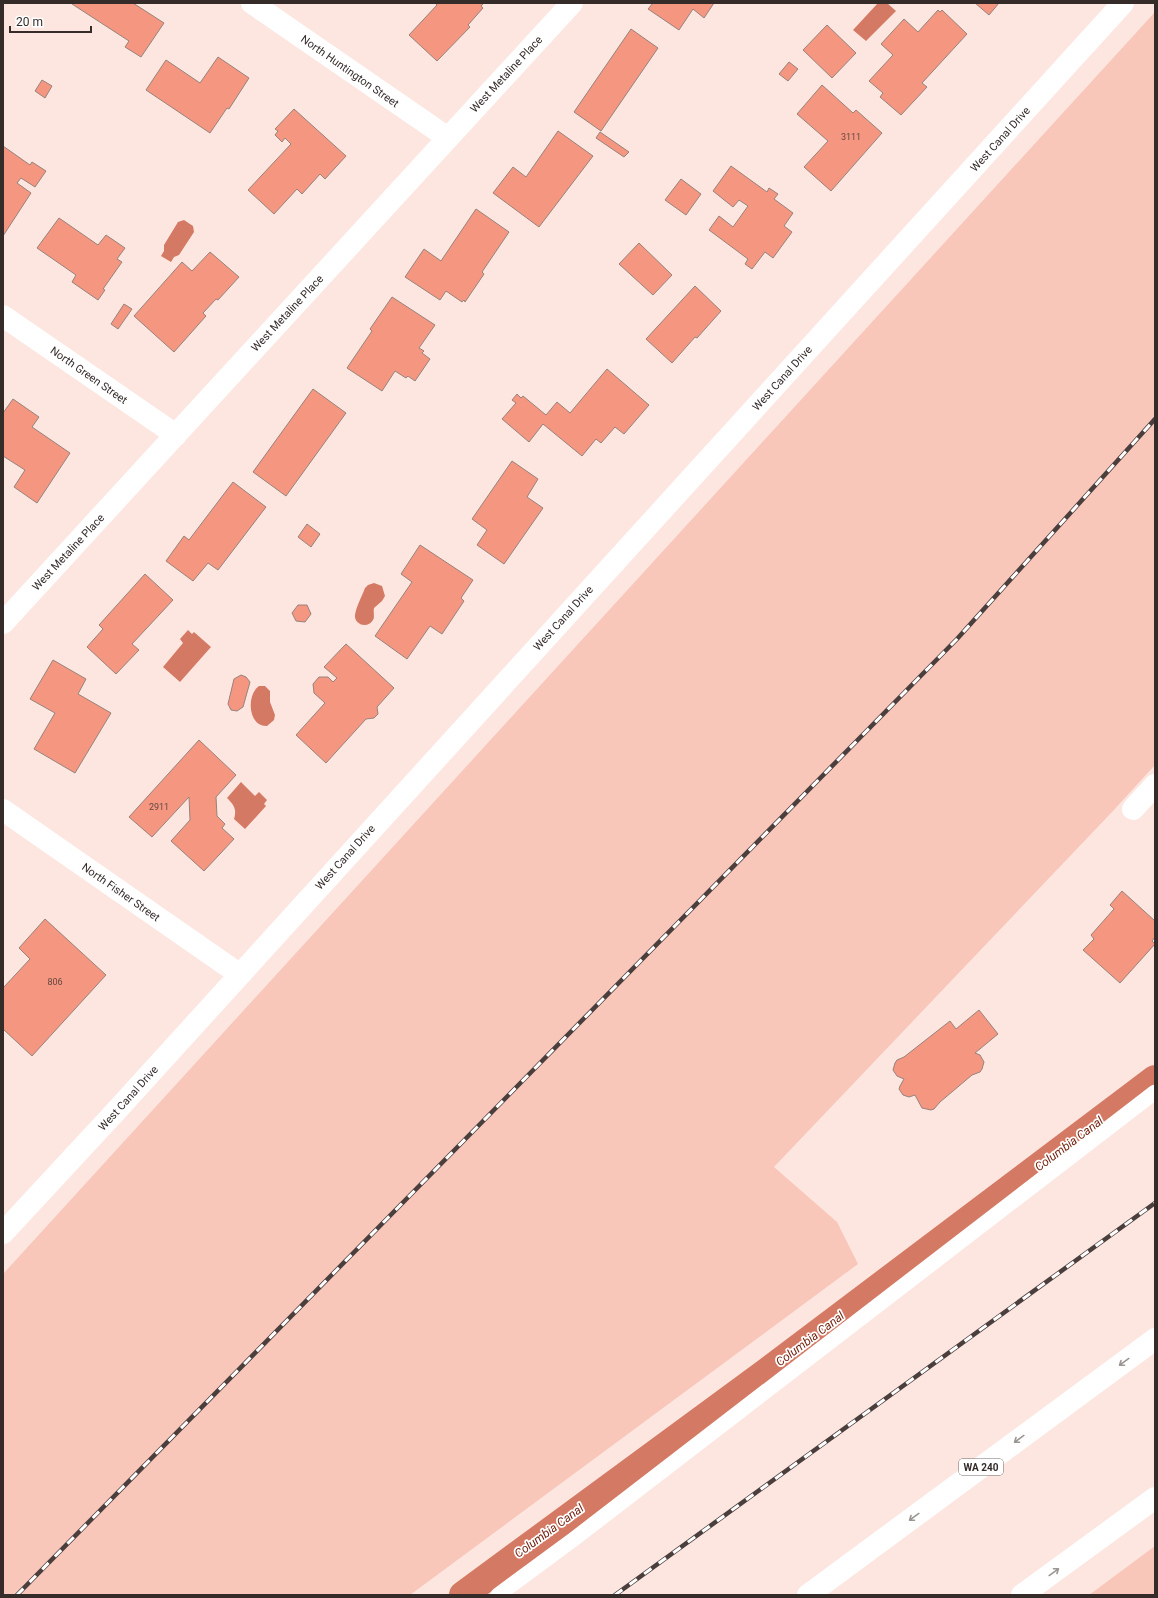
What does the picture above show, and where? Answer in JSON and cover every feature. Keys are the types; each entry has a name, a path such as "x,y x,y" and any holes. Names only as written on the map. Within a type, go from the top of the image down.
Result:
{"main road":[{"name":"North Huntington Street","path":"252,3 448,138"},
{"name":"West Metaline Place","path":"3,623 572,3"},
{"name":"West Canal Drive","path":"3,1233 117,1110 1123,3"},
{"name":"North Green Street","path":"3,316 176,435"},
{"path":"1133,809 1155,785"},
{"name":"North Fisher Street","path":"3,810 239,974"},
{"name":"WA 240","path":"808,1595 1155,1339"},
{"path":"1022,1595 1155,1498"}],"lane":[{"path":"498,1595 587,1529 1155,1092"}],"shaded area":[{"path":"878,3 887,3 896,11 866,41 853,30"},
{"path":"1155,12 1155,765 774,1167 837,1222 858,1264 410,1595 3,1595 3,1274"},
{"path":"184,220 193,226 194,232 179,255 174,257 171,262 161,256 164,251 164,245 178,222"},
{"path":"374,583 382,586 385,596 374,608 374,619 371,623 362,625 357,621 355,615 365,588"},
{"path":"188,630 192,634 194,632 211,647 180,682 163,667 183,643 180,639"},
{"path":"259,686 265,686 270,691 270,702 275,715 274,720 267,726 261,725 256,721 251,710 252,696"},
{"path":"241,782 255,796 259,792 267,800 264,804 266,806 245,829 234,819 234,807 227,798"},
{"path":"1155,1546 1155,1595 1089,1595"}],"building":[{"path":"133,3 164,23 141,57 125,47 129,41 72,4"},
{"path":"435,3 484,3 481,6 483,8 468,25 470,27 437,61 409,35 437,5"},
{"path":"653,3 714,3 704,18 693,9 679,30 648,9"},
{"path":"975,3 999,3 989,15"},
{"path":"938,10 940,12 942,10 967,34 922,83 927,87 901,115 880,97 883,93 869,81 893,55 881,44 904,19 918,32"},
{"path":"827,25 856,53 832,78 803,50"},
{"path":"631,29 658,48 601,131 574,112"},
{"path":"218,57 249,78 229,109 227,108 210,133 146,90 166,60 200,83"},
{"path":"789,62 798,69 788,81 779,74"},
{"path":"42,80 52,86 45,98 35,91"},
{"path":"822,85 853,113 856,110 882,133 831,191 804,167 828,141 797,114"},
{"path":"294,109 346,156 325,179 320,174 302,194 297,189 274,214 248,190 291,144 285,138 282,142 275,135 278,131 275,129"},
{"path":"558,131 593,156 539,227 493,193 513,167 526,177"},
{"path":"600,132 629,152 624,157 596,138"},
{"path":"3,146 30,165 32,162 46,171 35,187 21,178 17,183 31,193 3,236"},
{"path":"731,166 767,192 769,188 778,194 774,199 793,213 784,226 792,232 773,258 765,252 752,269 745,264 748,259 709,230 719,216 733,227 748,206 739,200 733,207 713,191"},
{"path":"681,179 701,194 686,215 665,200"},
{"path":"476,209 509,232 482,272 484,274 465,302 464,300 462,302 446,291 440,300 405,277 424,249 441,261"},
{"path":"59,218 98,245 106,235 125,248 117,259 122,262 103,289 105,290 98,300 72,282 76,275 37,248"},
{"path":"639,243 672,275 653,295 619,264"},
{"path":"210,252 239,277 218,300 216,299 203,313 206,316 174,352 134,316 182,262 192,271"},
{"path":"695,286 721,311 672,363 646,339"},
{"path":"392,297 435,325 419,348 424,351 422,353 430,359 415,381 408,376 406,378 395,371 382,391 347,368 372,331 370,329"},
{"path":"124,304 132,309 118,329 111,324"},
{"path":"607,369 649,405 624,434 615,427 601,443 596,439 582,456 543,424 529,442 502,419 516,403 512,400 517,394 521,398 523,396 546,415 557,402 570,413"},
{"path":"313,389 346,413 286,496 253,472"},
{"path":"13,399 39,417 32,427 70,453 37,503 14,487 25,470 3,456 3,413"},
{"path":"512,461 538,479 527,497 543,508 504,564 477,545 487,530 472,519"},
{"path":"233,482 266,507 218,570 208,563 193,581 166,561 184,536 189,540"},
{"path":"307,524 320,534 311,547 298,537"},
{"path":"420,545 473,580 461,598 464,601 442,634 430,626 407,659 375,636 412,582 401,574"},
{"path":"145,574 173,600 132,644 139,650 116,674 87,647 103,629 99,625"},
{"path":"298,605 307,605 311,614 305,622 296,621 292,613"},
{"path":"346,644 394,688 377,707 378,714 374,718 366,719 326,763 296,735 325,703 314,693 313,684 319,677 328,677 333,682 337,678 324,667"},
{"path":"53,660 86,679 78,694 111,713 75,773 34,749 55,713 30,699"},
{"path":"241,675 246,677 250,682 243,707 237,711 231,710 228,704 234,679"},
{"path":"199,740 236,775 216,797 217,816 225,824 222,828 234,839 204,871 171,841 190,820 189,797 152,837 129,817"},
{"path":"1122,891 1155,921 1155,937 1152,941 1155,944 1120,983 1083,950 1094,939 1091,935 1114,909 1110,905"},
{"path":"45,919 106,975 32,1056 3,1029 3,988 30,959 19,948"},
{"path":"979,1010 998,1034 975,1053 980,1055 984,1062 980,1072 972,1075 931,1110 922,1108 915,1095 909,1097 903,1095 899,1089 904,1079 897,1076 893,1070 897,1060 904,1057 950,1021 956,1029"}],"waterway":[{"name":"Columbia Canal","path":"463,1595 765,1373 1155,1079"}],"railway":[{"path":"17,1595 957,639 1155,419"},
{"path":"615,1595 1155,1203"}]}
